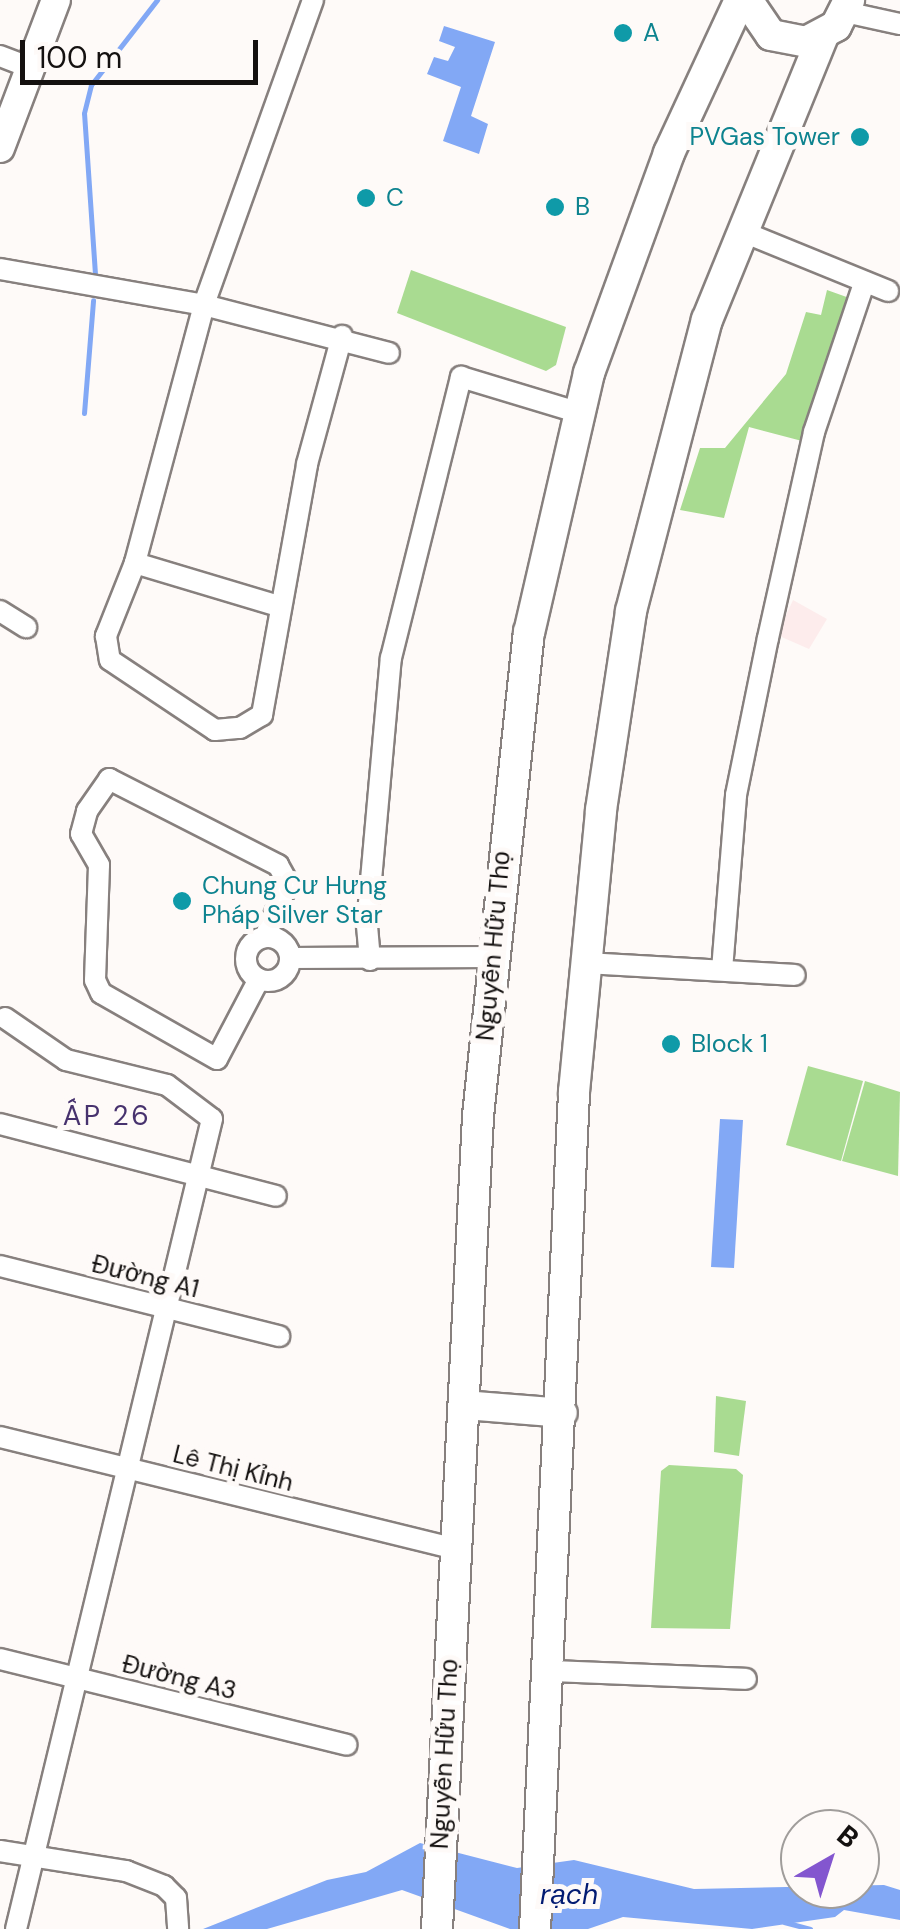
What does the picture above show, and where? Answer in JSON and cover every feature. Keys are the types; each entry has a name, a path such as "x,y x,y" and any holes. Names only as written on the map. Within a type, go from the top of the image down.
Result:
{"main road":[{"path":"0,148 56,0"},
{"path":"744,0 770,35 787,41 822,36"},
{"name":"Nguyễn Hữu Thọ","path":"437,1929 455,1548 492,957 529,633 578,412 669,153 744,0"},
{"path":"536,1929 563,1413 574,1092 600,810 631,611 707,320 822,36 847,6"},
{"path":"464,1404 563,1413"}],"street":[{"path":"313,0 204,305 135,563 106,636 110,660 215,730 240,728 262,715 278,606 342,336"},
{"path":"847,6 900,24"},
{"path":"0,56 29,67"},
{"path":"741,231 888,291"},
{"path":"0,270 204,305 342,336 389,353"},
{"path":"722,970 736,795 768,638 814,432 864,283"},
{"path":"370,960 366,925 391,658 460,377 578,412"},
{"path":"135,563 278,606"},
{"path":"0,610 26,627"},
{"path":"109,779 278,866 288,883 266,937 246,956 260,979 217,1059 101,993 95,980 99,865 81,834 109,779"},
{"path":"260,979 281,977 290,958 285,944 266,937"},
{"path":"290,958 492,957"},
{"path":"587,963 795,975"},
{"path":"5,1018 66,1060 167,1085 192,1100 212,1119 30,1858 16,1929"},
{"path":"0,1124 276,1196"},
{"name":"Đường A1","path":"0,1266 279,1336"},
{"name":"Lê Thị Kỉnh","path":"0,1436 455,1548"},
{"name":"Đường A3","path":"0,1659 346,1745"},
{"path":"550,1671 746,1679"},
{"path":"0,1851 126,1871 164,1886 176,1898 178,1929"}],"shaded area":[{"path":"793,600 827,619 809,649 777,635"}],"green space":[{"path":"411,270 566,327 556,365 546,371 397,313"},
{"path":"827,290 855,300 802,441 749,427 724,518 680,510 700,448 725,448 786,374 806,312 821,315"},
{"path":"808,1066 863,1081 841,1161 786,1145"},
{"path":"865,1081 900,1092 898,1176 842,1161"},
{"path":"716,1396 746,1401 739,1456 714,1452"},
{"path":"669,1465 736,1469 743,1475 730,1629 651,1628 661,1471"}],"water":[{"path":"444,26 495,42 471,116 488,124 479,154 443,141 461,87 427,74 434,57 448,61 455,47 439,41"},
{"path":"720,1119 743,1120 734,1268 711,1267"},
{"name":"rạch","path":"420,1843 517,1868 574,1860 694,1889 780,1887 780,1909 880,1909 880,1885 884,1885 900,1890 900,1920 844,1910 835,1917 752,1929 623,1917 588,1929 510,1929 402,1890 267,1929 203,1929 327,1880 366,1872"}],"waterway":[{"path":"95,274 84,113 91,85 157,0"},
{"path":"84,413 93,300"},
{"path":"784,1922 810,1929"}],"place":[{"name":"A","path":"623,33"},
{"name":"PVGas Tower","path":"860,137"},
{"name":"C","path":"366,198"},
{"name":"B","path":"555,207"},
{"name":"Chung Cư Hưng Pháp Silver Star","path":"182,901"},
{"name":"Block 1","path":"671,1044"}],"district":[{"name":"ẤP 26","path":"107,1116"}]}
